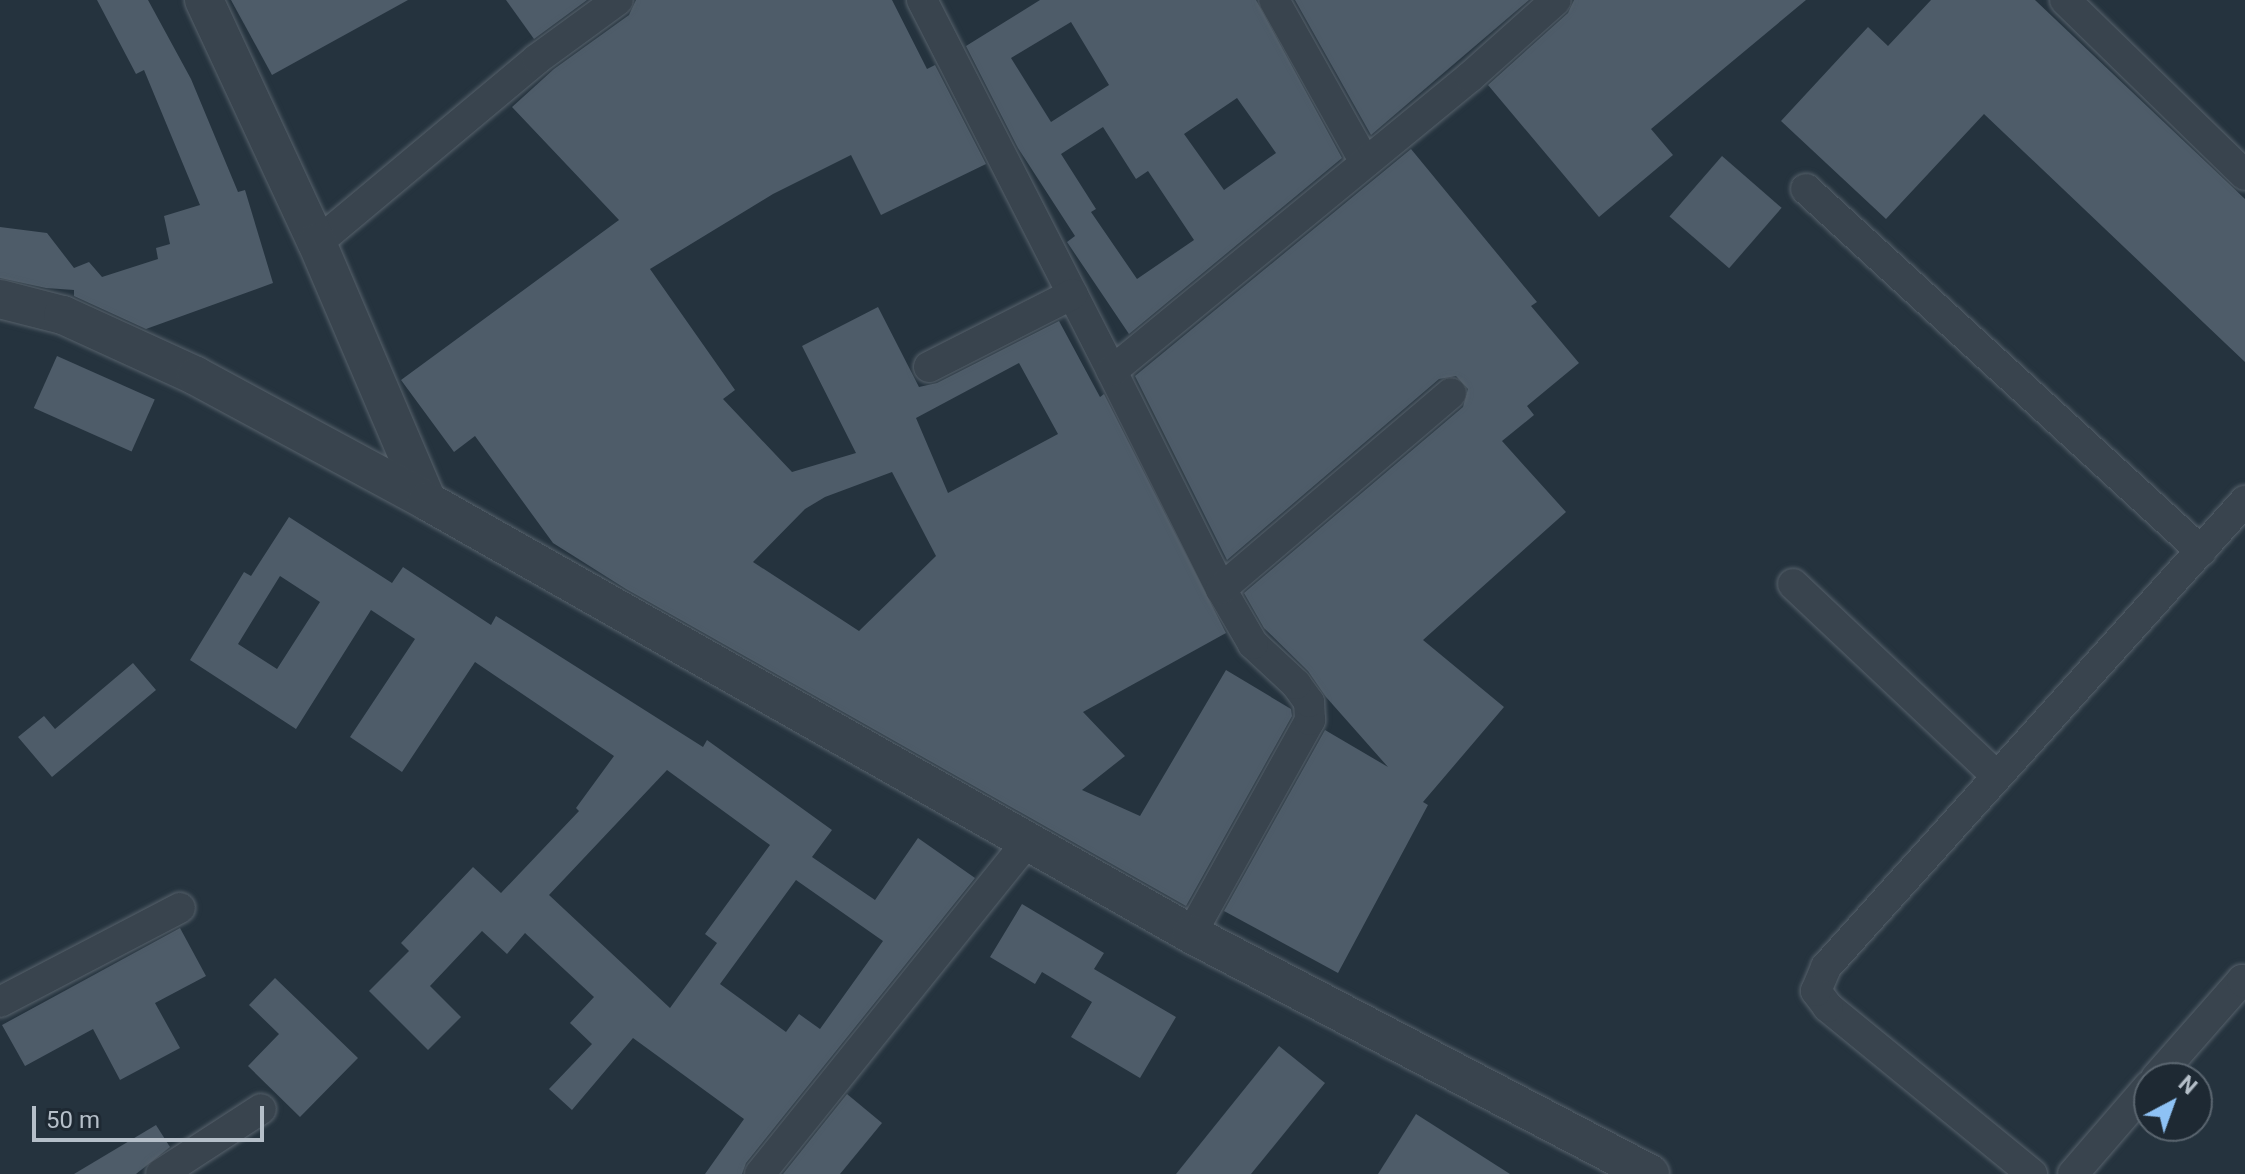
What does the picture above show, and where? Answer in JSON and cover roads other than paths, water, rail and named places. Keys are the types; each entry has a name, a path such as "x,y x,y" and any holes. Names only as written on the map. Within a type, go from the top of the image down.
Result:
{"street":[{"path":"204,0 317,243 427,501"},
{"path":"317,243 537,59 618,0"},
{"path":"922,0 1221,589 1253,644 1296,684 1309,702 1310,720 1191,934"},
{"path":"1274,0 1365,162"},
{"path":"1112,371 1556,0"},
{"path":"2065,0 2245,175"},
{"path":"1806,189 2201,551"},
{"path":"929,367 1073,294"},
{"path":"0,299 63,315 196,376 427,501 1191,934 1610,1164 1650,1174"},
{"path":"1221,589 1451,393"},
{"path":"2032,1174 1828,1007 1816,991 1826,967 2245,501"},
{"path":"1793,584 1997,776"},
{"path":"760,1174 1028,841"},
{"path":"0,1002 180,908"},
{"path":"2170,1062 2244,980"},
{"path":"2073,1174 2133,1105"},
{"path":"161,1174 261,1109"}]}
